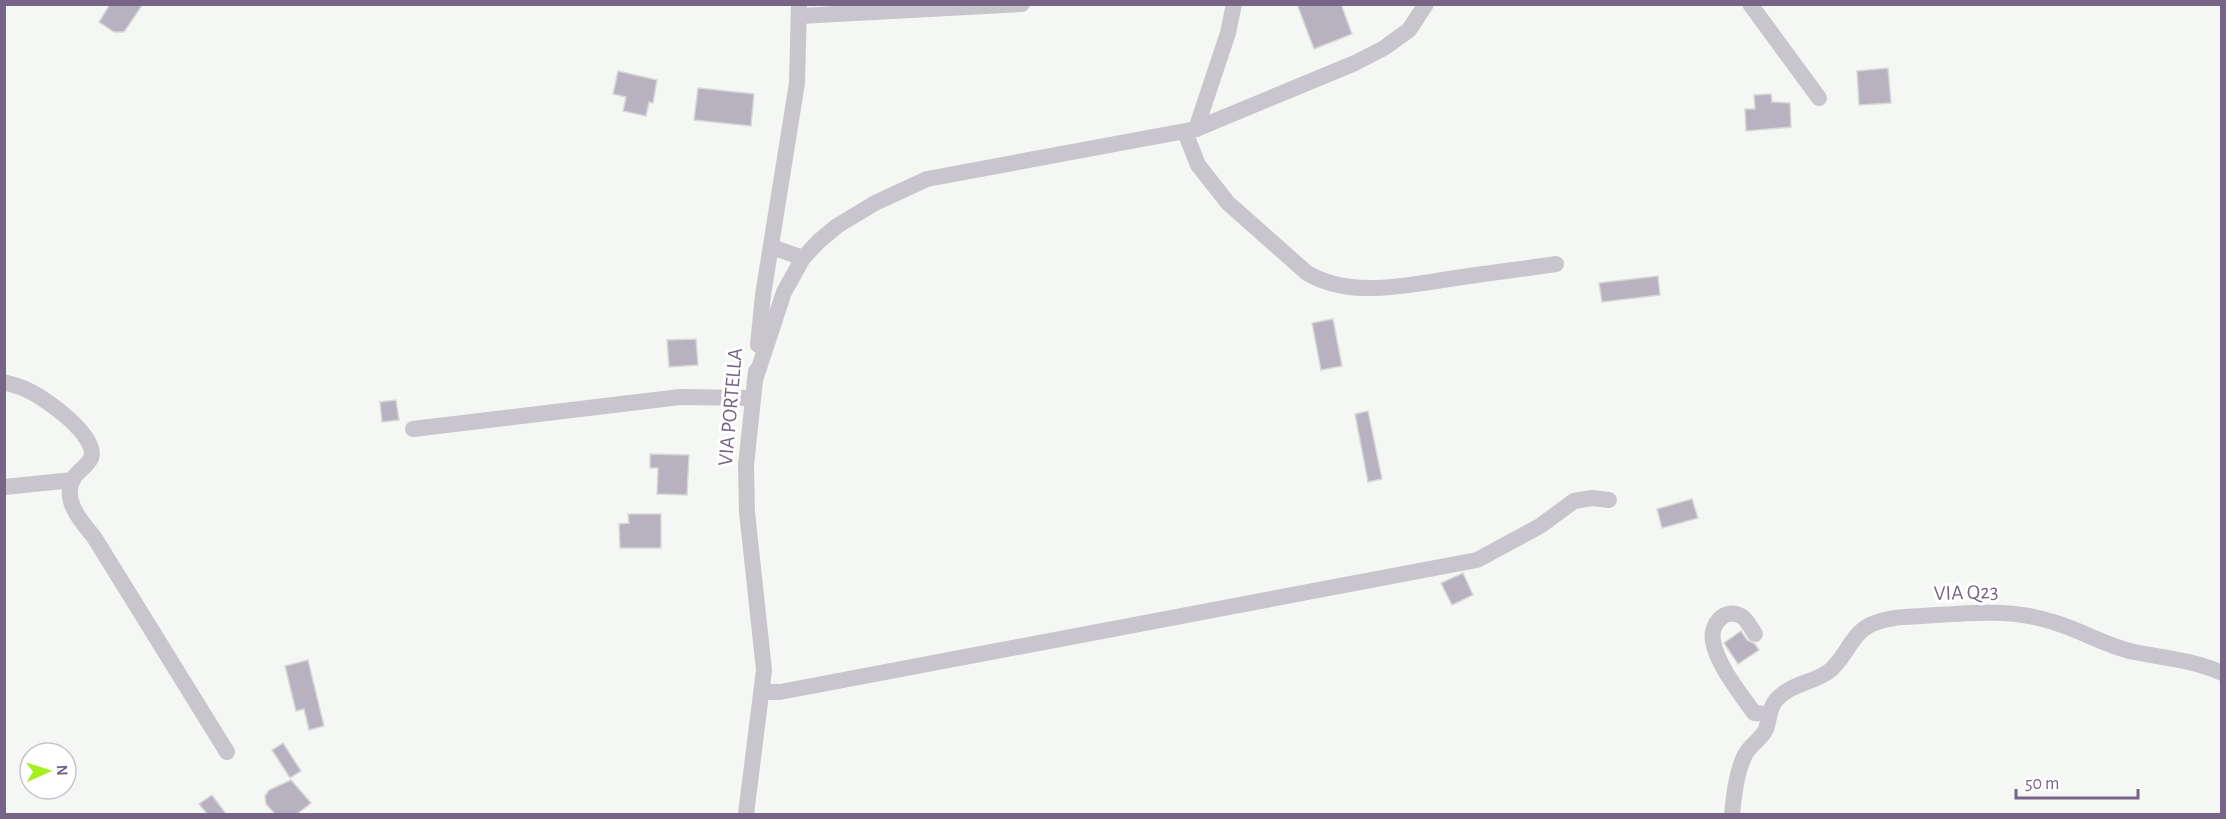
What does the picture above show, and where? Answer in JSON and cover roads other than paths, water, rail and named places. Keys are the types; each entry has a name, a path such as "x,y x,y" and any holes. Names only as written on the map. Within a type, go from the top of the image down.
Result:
{"street":[{"path":"800,10 1022,4"},
{"path":"1234,4 1228,33 1190,130 1198,165 1228,202 1307,273 1319,281 1350,287 1398,286 1556,264"},
{"path":"755,380 784,292 803,258 819,241 856,214 927,179 1190,130 1355,63 1384,48 1409,30 1426,4"},
{"path":"1750,4 1819,98"},
{"name":"VIA PORTELLA","path":"746,814 764,670 747,512 746,465 763,295 797,83 800,10"},
{"path":"772,247 803,258"},
{"path":"4,382 26,389 44,399 86,437 92,447 91,458 73,480 70,497 75,514 94,537 227,752"},
{"path":"413,429 680,397 753,398"},
{"path":"4,487 73,480"},
{"path":"762,692 780,692 1477,560 1540,526 1574,501 1592,498 1609,500"},
{"name":"VIA Q23","path":"1732,814 1744,757 1766,730 1768,714 1776,700 1838,664 1867,626 1894,618 2000,612 2019,614 2052,621 2089,634 2111,645 2184,660 2222,673"},
{"path":"1755,634 1742,616 1734,614 1726,615 1716,622 1712,632 1713,643 1729,677 1754,713 1768,714"}]}
